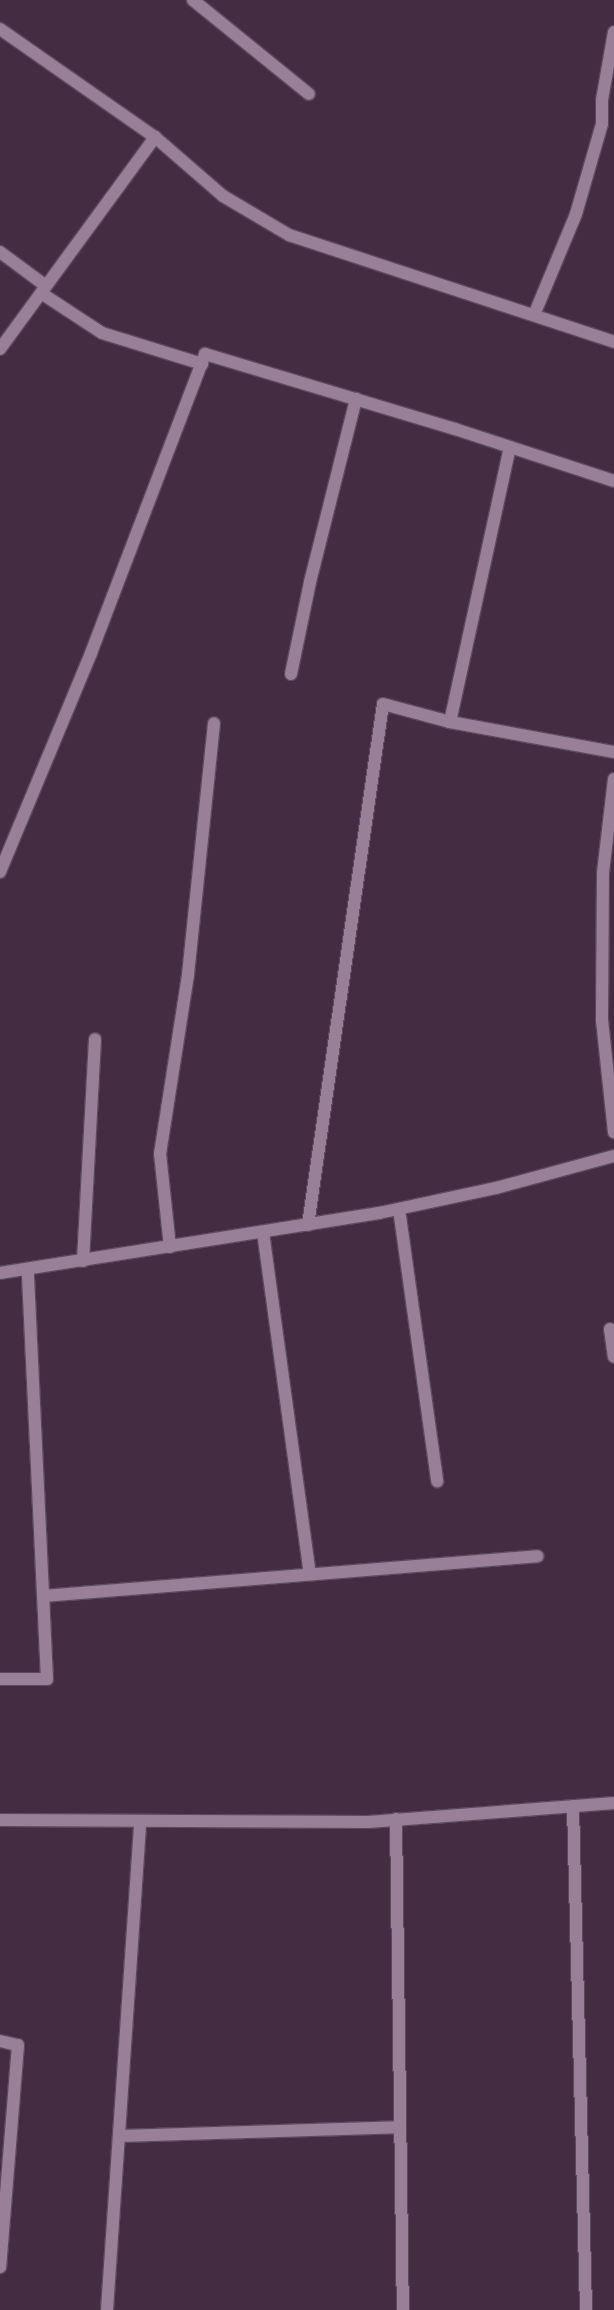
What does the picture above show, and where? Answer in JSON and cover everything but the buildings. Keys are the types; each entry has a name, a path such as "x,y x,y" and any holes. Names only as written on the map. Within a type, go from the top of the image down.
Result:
{"street":[{"path":"193,0 309,94"},
{"path":"0,29 155,137 222,196 289,235 614,342"},
{"path":"534,315 576,214 602,124 602,100 614,32"},
{"path":"0,349 155,137"},
{"path":"0,252 43,290 102,332 202,364"},
{"path":"0,872 91,653 205,354 510,447 614,482"},
{"path":"291,674 310,582 356,399"},
{"path":"450,722 510,447"},
{"path":"308,1224 383,704 450,722 614,752"},
{"path":"170,1247 160,1154 188,975 214,723"},
{"path":"614,779 604,873 602,1020 614,1132"},
{"path":"83,1261 95,1039"},
{"path":"0,1273 399,1209 496,1188 614,1156"},
{"path":"399,1209 437,1481"},
{"path":"263,1232 310,1574"},
{"path":"0,1679 47,1679 28,1269"},
{"path":"610,1329 614,1357"},
{"path":"43,1596 537,1556"},
{"path":"0,1820 396,1820 614,1803"},
{"path":"573,1806 586,2310"},
{"path":"396,1820 403,2310"},
{"path":"107,2310 140,1821"},
{"path":"0,2041 18,2045 0,2268"},
{"path":"119,2136 400,2127"}]}
